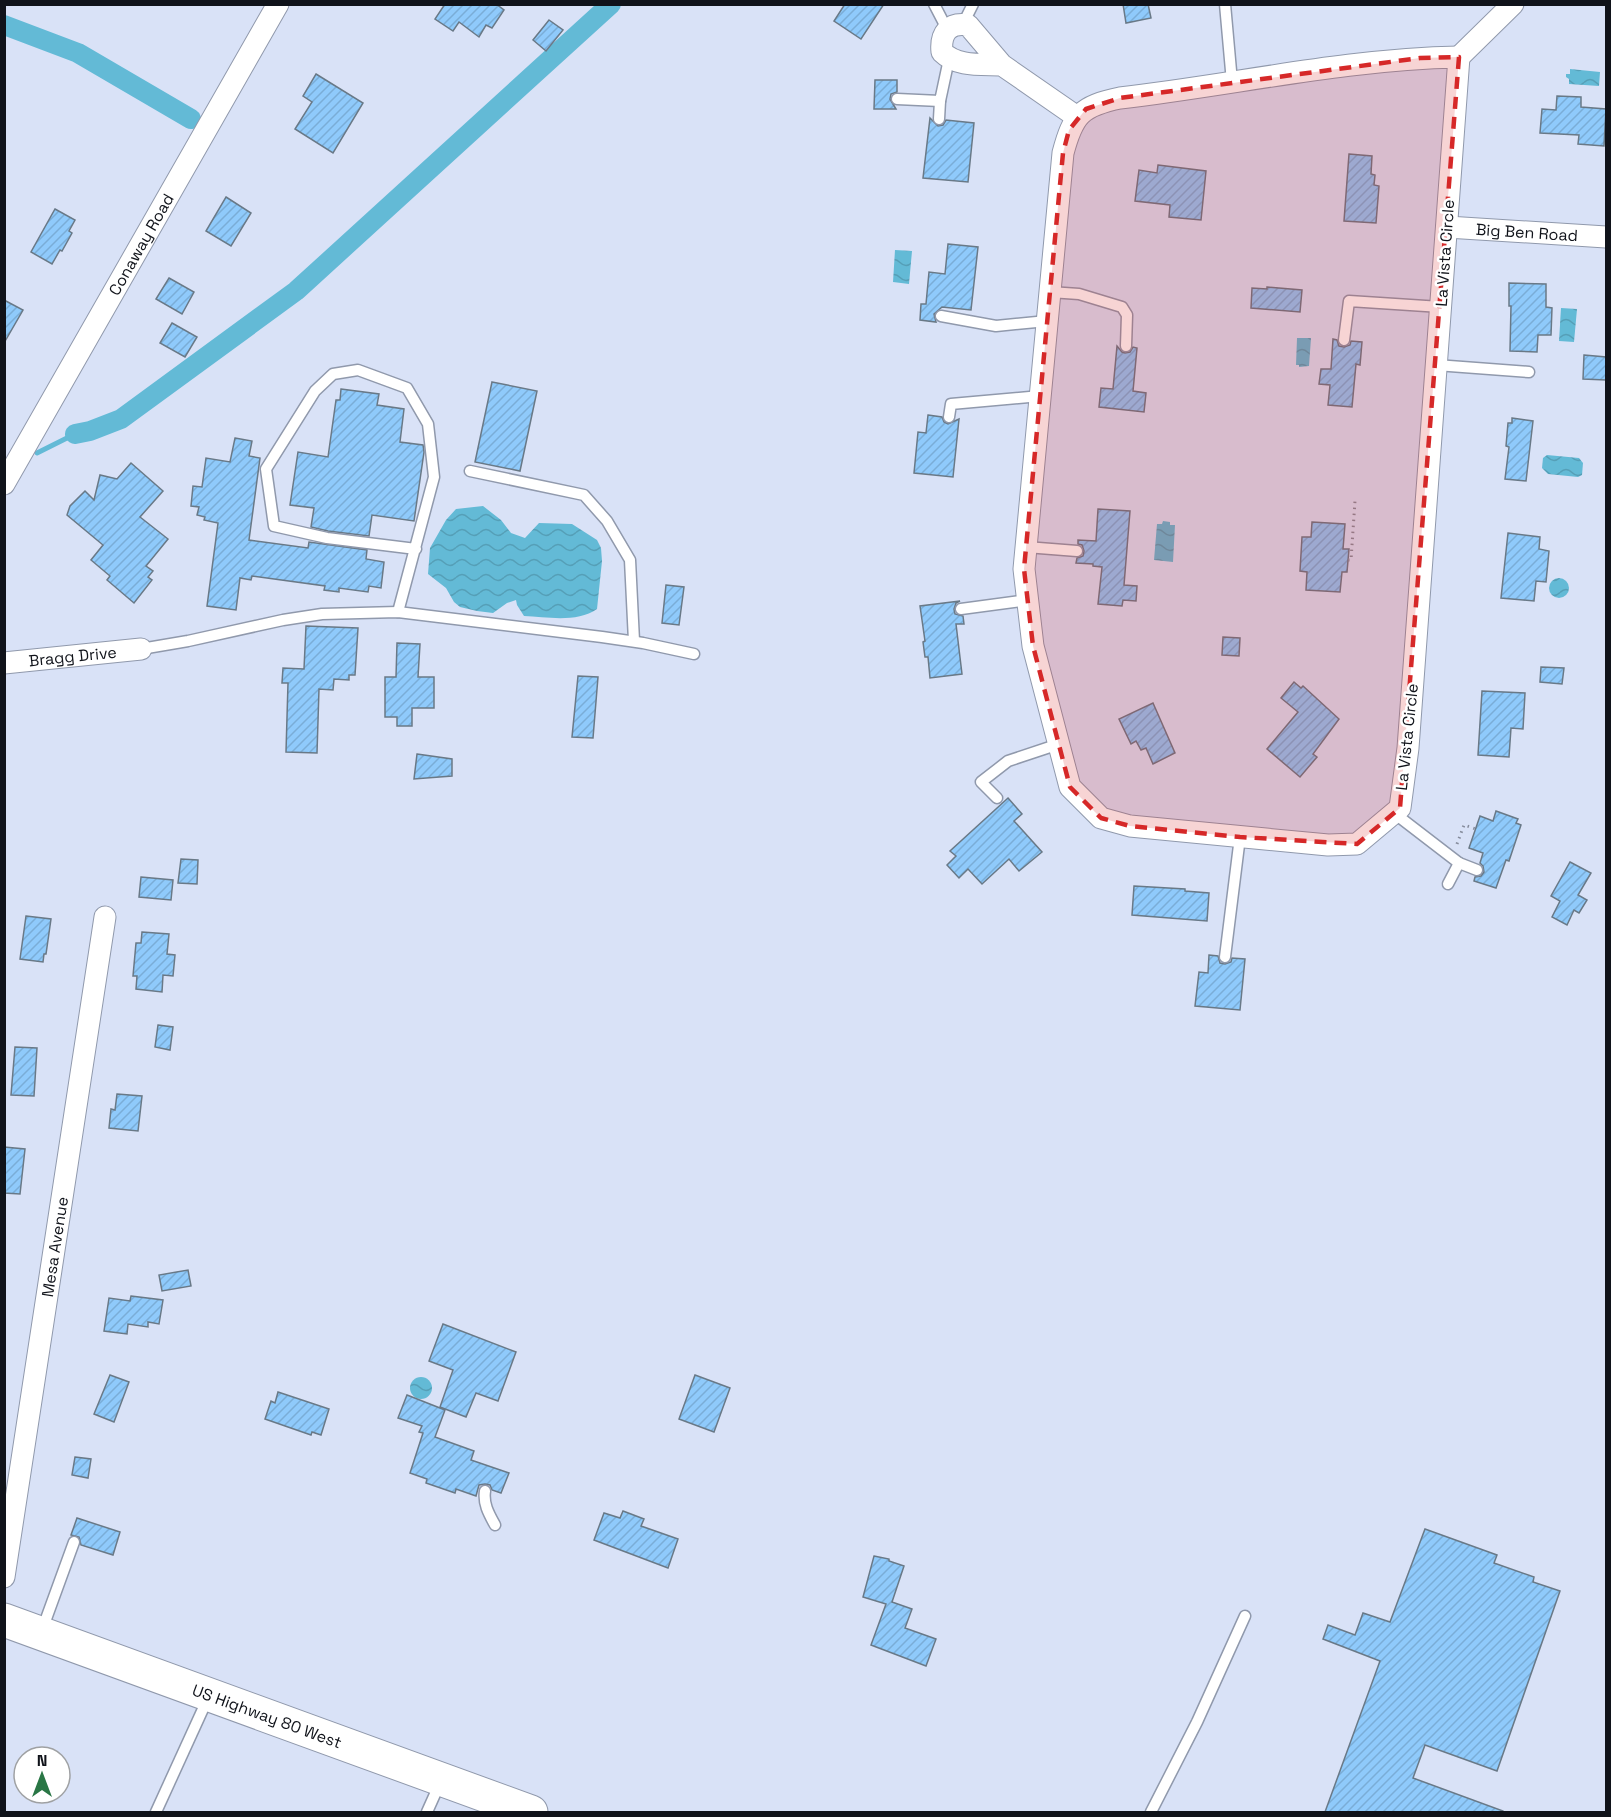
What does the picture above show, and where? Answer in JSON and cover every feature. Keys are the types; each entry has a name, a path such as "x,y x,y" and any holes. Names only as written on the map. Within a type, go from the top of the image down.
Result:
{"main road":[{"name":"US Highway 80 West","path":"4,1620 531,1812"}],"street":[{"name":"Conaway Road","path":"4,484 278,4"},
{"path":"1002,65 962,63 949,59 942,52 941,42 955,27 968,25 1002,65 1077,117 1086,109 1103,101 1355,64 1459,57 1513,4"},
{"name":"La Vista Circle","path":"1077,117 1069,130 1063,153 1024,569 1033,646 1070,787 1101,818 1130,826 1328,844 1357,844 1400,808 1408,748 1459,57"},
{"name":"Big Ben Road","path":"1447,227 1606,237"},
{"name":"Bragg Drive","path":"4,663 141,649"},
{"name":"Mesa Avenue","path":"4,1577 105,917"}],"lane":[{"path":"934,4 955,27 973,4"},
{"path":"1225,4 1232,82"},
{"path":"939,119 940,100 949,59"},
{"path":"897,99 940,100"},
{"path":"1050,292 1079,294 1122,307 1127,315 1126,346"},
{"path":"1344,340 1349,301 1441,307"},
{"path":"941,316 996,326 1047,321"},
{"path":"1436,365 1529,372"},
{"path":"398,612 416,549 434,477 428,424 407,388 358,370 333,374 315,391 266,469 274,526 327,538 416,549"},
{"path":"949,417 951,404 1040,396"},
{"path":"470,471 584,495 607,521 630,560 634,641"},
{"path":"1026,547 1077,551"},
{"path":"962,609 1028,600"},
{"path":"141,649 322,614 398,612 634,641 694,654"},
{"path":"997,798 981,782 1008,761 1059,744"},
{"path":"1394,813 1456,860 1477,870"},
{"path":"1225,957 1240,837"},
{"path":"1448,884 1456,860"},
{"path":"485,1491 487,1511 495,1525"},
{"path":"41,1633 74,1542"},
{"path":"1151,1812 1197,1722 1245,1616"},
{"path":"156,1812 210,1695"},
{"path":"427,1812 441,1779"}],"path":[{"path":"1348,560 1351,560 1355,501"},
{"path":"1456,860 1464,825 1476,830"}],"highlighted area":[{"path":"1459,57 1400,808 1357,844 1240,837 1130,826 1101,818 1070,787 1033,646 1024,569 1063,153 1069,130 1086,109 1120,98 1420,58"}],"water":[{"path":"1570,69 1600,72 1599,86 1569,84 1566,74 1570,74"},
{"path":"895,250 912,251 909,284 893,282"},
{"path":"1561,308 1577,309 1574,342 1559,341"},
{"path":"1297,338 1311,338 1309,366 1296,365"},
{"path":"1547,455 1579,458 1583,463 1582,475 1578,477 1548,474 1542,468 1543,458"},
{"path":"483,506 501,520 511,533 525,538 539,523 572,524 597,540 601,548 602,561 597,609 571,618 552,618 524,616 516,600 507,603 493,613 460,607 454,602 446,588 428,574 430,548 446,520 456,509"},
{"path":"1163,521 1175,525 1173,562 1154,560 1157,524 1162,524"},
{"path":"1555,578 1563,578 1569,584 1569,592 1563,598 1555,598 1549,592 1549,584"},
{"path":"421,1377 429,1380 432,1388 429,1396 421,1399 413,1396 410,1388 413,1380"}],"building":[{"path":"445,4 496,4 504,10 492,28 486,25 479,37 459,22 453,31 435,19"},
{"path":"845,4 884,4 861,39 834,21"},
{"path":"1123,4 1148,4 1151,18 1126,23"},
{"path":"549,20 563,30 546,51 533,40"},
{"path":"316,74 363,103 333,153 295,129 312,102 303,96"},
{"path":"875,80 897,80 897,92 891,94 890,99 896,109 874,109"},
{"path":"1557,96 1581,97 1581,107 1606,109 1604,146 1578,144 1579,135 1540,133 1542,109 1556,110"},
{"path":"930,118 938,126 943,125 946,120 974,123 968,182 923,178"},
{"path":"1349,154 1372,156 1371,174 1375,175 1374,185 1379,186 1376,223 1344,221"},
{"path":"1158,165 1206,171 1201,220 1169,217 1170,205 1135,201 1139,170 1157,173"},
{"path":"226,197 251,213 231,246 206,231"},
{"path":"55,209 75,220 69,231 72,233 52,264 31,252"},
{"path":"948,244 978,247 971,310 942,307 934,314 936,322 920,320 921,304 926,304 929,272 945,274"},
{"path":"169,278 194,292 182,314 156,299"},
{"path":"1509,283 1546,284 1546,307 1552,308 1551,335 1538,335 1537,352 1510,351"},
{"path":"1267,287 1302,290 1300,312 1251,308 1252,288 1267,289"},
{"path":"4,300 23,310 4,343"},
{"path":"172,323 197,337 185,357 160,343"},
{"path":"1333,339 1337,340 1339,346 1344,347 1350,345 1351,341 1362,342 1360,365 1356,364 1352,407 1328,405 1330,385 1319,384 1321,369 1331,369"},
{"path":"1117,346 1125,353 1130,352 1133,347 1137,348 1133,391 1146,393 1144,412 1099,407 1101,388 1113,389"},
{"path":"1584,355 1606,357 1606,380 1583,379"},
{"path":"492,382 537,391 520,471 475,462"},
{"path":"341,389 379,394 377,405 404,409 400,442 423,445 424,452 414,521 372,515 369,536 328,531 311,527 314,508 290,505 298,452 328,457 336,400 340,400"},
{"path":"928,415 942,417 948,424 959,419 953,477 914,473 918,432 926,433"},
{"path":"1512,418 1533,421 1526,481 1505,479 1509,447 1506,446 1508,423 1512,423"},
{"path":"235,438 252,441 249,456 260,458 249,540 308,548 309,542 367,550 366,559 384,562 381,588 369,586 368,592 339,588 339,592 324,590 325,586 252,576 251,580 240,578 236,610 207,606 218,523 204,520 205,517 197,515 199,507 191,506 193,486 202,487 206,458 230,462"},
{"path":"131,463 163,491 140,517 168,539 146,566 153,571 148,577 152,580 134,603 107,580 110,576 91,560 103,545 67,515 70,506 85,491 94,500 100,475 117,479"},
{"path":"1098,509 1130,511 1124,585 1137,586 1136,601 1123,600 1122,606 1098,604 1102,567 1076,563 1077,558 1083,556 1084,551 1082,545 1078,544 1078,540 1096,541"},
{"path":"1312,522 1345,524 1343,549 1349,549 1347,572 1342,572 1340,592 1306,590 1307,572 1300,571 1302,537 1311,537"},
{"path":"1508,533 1540,537 1539,549 1549,551 1546,582 1536,581 1534,601 1501,598"},
{"path":"666,585 684,587 679,625 662,623"},
{"path":"960,601 956,603 954,609 955,614 963,616 964,624 956,624 962,674 930,678 928,657 925,657 920,606"},
{"path":"306,626 358,628 355,675 349,675 349,680 334,679 333,690 319,689 317,753 286,752 288,683 282,683 283,668 304,669"},
{"path":"1223,637 1240,638 1239,656 1222,655"},
{"path":"397,643 420,644 418,677 434,677 434,708 412,708 412,726 397,726 397,717 385,717 385,677 396,677"},
{"path":"1541,667 1564,668 1562,684 1540,682"},
{"path":"578,676 598,677 593,738 572,737"},
{"path":"1294,682 1301,688 1303,686 1339,719 1313,754 1317,757 1300,777 1267,749 1298,712 1281,698"},
{"path":"1482,691 1525,693 1523,729 1511,728 1509,757 1478,755"},
{"path":"1153,703 1175,753 1153,764 1146,748 1141,750 1136,741 1131,744 1119,719"},
{"path":"417,754 452,759 452,776 414,779"},
{"path":"1008,798 1022,814 1014,821 1042,852 1019,871 1009,859 982,884 968,869 959,878 947,865 956,856 950,851"},
{"path":"1496,811 1518,819 1516,823 1521,825 1509,861 1506,860 1496,888 1474,881 1475,877 1481,876 1484,872 1480,863 1483,853 1469,848 1480,816 1493,821"},
{"path":"181,859 198,860 197,884 178,883"},
{"path":"1570,862 1591,873 1578,895 1587,900 1579,913 1574,910 1567,925 1552,917 1560,901 1551,896"},
{"path":"141,877 173,880 171,900 139,897"},
{"path":"1134,886 1209,893 1207,921 1132,915"},
{"path":"26,916 51,919 43,962 20,959"},
{"path":"142,932 169,934 167,954 175,955 173,976 163,975 162,992 136,989 137,976 133,976 136,943 141,943"},
{"path":"1209,955 1218,956 1220,963 1225,964 1231,962 1232,958 1245,959 1240,1010 1195,1006 1199,972 1208,973"},
{"path":"158,1025 173,1027 170,1050 155,1047"},
{"path":"15,1047 37,1048 34,1096 11,1095"},
{"path":"117,1094 142,1096 138,1131 109,1128 111,1109 115,1110"},
{"path":"4,1147 25,1149 20,1194 4,1193"},
{"path":"188,1270 191,1286 162,1291 159,1275"},
{"path":"131,1296 163,1300 159,1324 148,1322 148,1327 128,1324 127,1334 104,1331 109,1298 130,1301"},
{"path":"443,1324 516,1352 498,1401 476,1393 466,1417 440,1407 453,1370 429,1361"},
{"path":"110,1375 129,1382 114,1422 94,1414"},
{"path":"695,1375 730,1388 714,1432 679,1419"},
{"path":"278,1392 329,1409 321,1435 312,1432 311,1435 265,1419 271,1401 275,1403"},
{"path":"407,1395 445,1410 435,1437 474,1451 471,1460 509,1473 501,1493 485,1484 479,1485 476,1496 456,1489 455,1493 426,1483 427,1479 410,1473 423,1433 419,1432 422,1426 398,1418"},
{"path":"75,1457 91,1459 88,1478 72,1475"},
{"path":"623,1511 644,1519 641,1526 678,1539 668,1568 594,1540 604,1513 620,1518"},
{"path":"77,1518 120,1532 113,1555 81,1545 79,1537 71,1535"},
{"path":"1425,1529 1497,1555 1494,1563 1534,1577 1533,1582 1560,1591 1497,1771 1425,1745 1413,1778 1503,1812 1325,1812 1380,1661 1323,1639 1328,1625 1355,1635 1363,1613 1390,1622"},
{"path":"874,1556 889,1559 889,1561 904,1566 892,1602 912,1609 905,1628 936,1639 926,1666 871,1645 886,1604 863,1597"}],"waterway":[{"path":"75,434 121,419 296,291 611,4"},
{"path":"4,25 78,53 191,119"},
{"path":"37,453 75,434"}]}
